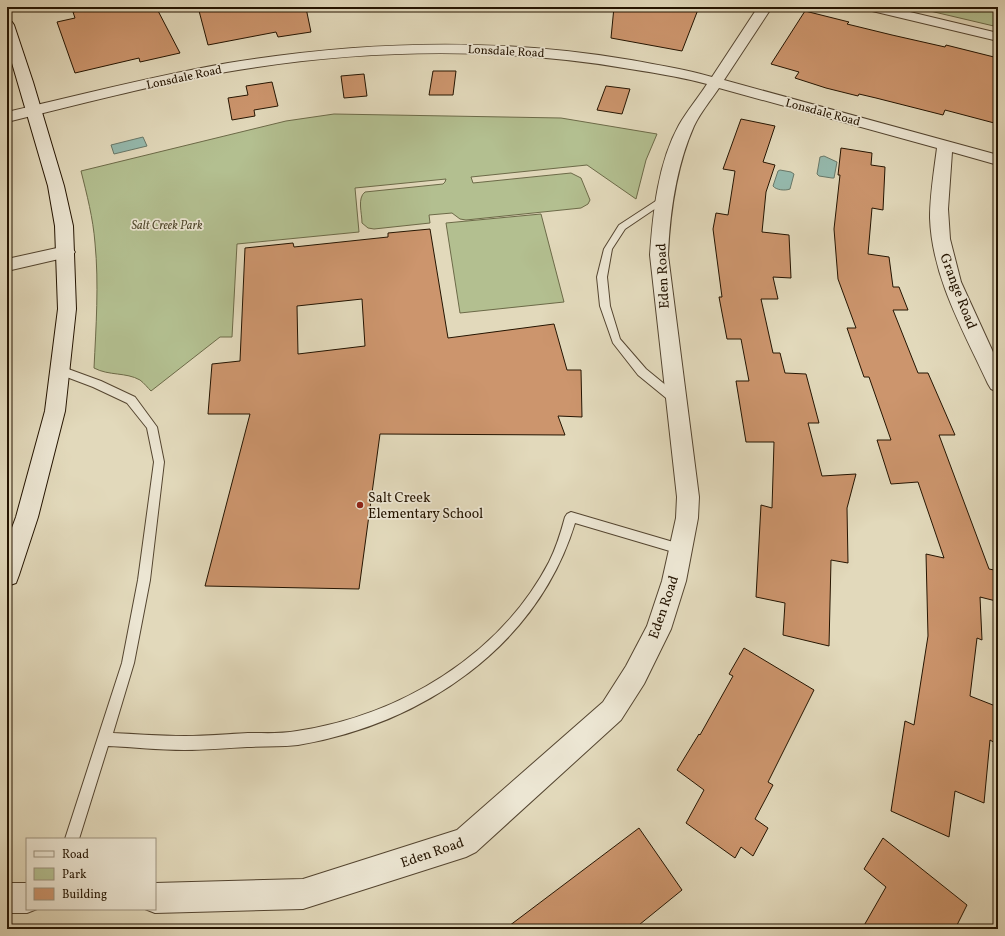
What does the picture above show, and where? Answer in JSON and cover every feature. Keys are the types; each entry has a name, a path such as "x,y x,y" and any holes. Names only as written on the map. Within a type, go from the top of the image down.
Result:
{"street":[{"name":"Eden Road","path":"156,898 303,894 466,842 612,711 634,675 658,629 674,581 687,518 688,497 675,399 659,255 661,221 673,160 687,125 765,7"},
{"path":"872,7 998,37"},
{"path":"7,25 26,82 33,111 56,186 64,226 67,309 55,411 27,517 7,575"},
{"name":"Lonsdale Road","path":"7,117 160,81 241,65 306,56 399,49 485,49 574,55 686,74 998,160"},
{"name":"Grange Road","path":"945,145 939,218 945,256 948,268 963,306 998,384"},
{"path":"7,265 66,252"},
{"path":"7,898 26,898"}],"lane":[{"path":"665,198 622,227 608,249 602,277 605,306 616,340 642,372 675,399"},
{"path":"60,370 97,384 131,400 152,427 159,462 144,580 128,663 72,838"},
{"path":"104,739 185,743 297,738 331,731 366,721 404,705 429,692 452,678 486,651 511,626 532,600 549,572 562,545 571,517 680,549"}],"green space":[{"path":"913,7 998,7 998,27"},
{"name":"Salt Creek Park","path":"334,114 561,118 657,134 646,160 636,199 587,165 471,177 473,183 571,173 581,178 590,200 588,204 581,208 466,220 460,219 452,213 429,215 430,223 374,229 368,228 362,223 360,206 361,198 365,192 443,184 446,179 355,188 359,232 237,244 232,337 220,337 151,391 140,380 94,368 97,306 96,258 88,198 81,171 286,121"},
{"path":"541,214 564,302 460,313 446,223"}],"water":[{"path":"143,137 147,146 114,154 111,145"},
{"path":"824,156 837,162 834,178 819,176 817,174 820,157"},
{"path":"780,170 794,174 790,189 781,190 773,186 778,171"}],"building":[{"path":"98,7 156,7 180,53 140,62 139,58 75,73 57,22 75,18 73,12"},
{"path":"198,7 282,7 282,10 306,8 311,32 278,37 276,32 208,45"},
{"path":"614,7 699,7 682,51 611,38"},
{"path":"805,11 849,22 847,24 892,35 945,47 946,45 998,58 998,124 945,110 943,115 859,94 858,96 826,88 795,78 799,72 771,64"},
{"path":"433,71 456,71 453,95 429,95"},
{"path":"364,74 367,96 344,98 341,76"},
{"path":"272,82 278,106 254,110 255,116 232,120 228,98 248,95 246,86"},
{"path":"606,86 630,89 622,114 597,110"},
{"path":"741,119 775,126 763,162 775,165 766,192 762,232 789,235 791,278 773,277 778,299 761,299 773,353 780,353 785,373 806,374 819,423 808,423 822,476 856,474 847,508 848,563 831,560 829,646 783,635 785,603 756,597 761,505 772,508 774,442 746,442 736,381 749,381 741,339 727,339 719,297 722,297 713,229 716,213 728,215 735,171 723,169"},
{"path":"841,148 872,153 871,165 885,167 883,210 872,208 868,254 889,257 893,287 899,287 908,310 893,310 918,373 928,373 955,435 939,435 989,569 994,570 996,601 980,597 982,640 977,638 970,696 998,707 995,743 990,740 984,803 955,791 949,837 891,811 905,721 914,725 928,636 926,554 944,558 918,482 891,484 877,440 891,440 869,377 864,377 847,328 856,328 838,279 834,229 840,175 838,175"},
{"path":"430,229 448,338 554,324 567,370 581,370 582,417 558,416 565,435 380,434 359,589 205,586 250,414 208,414 212,364 240,361 245,248 293,243 294,247 388,237 388,233","holes":["362,299 365,346 298,354 297,306"]},
{"path":"744,648 814,690 768,782 773,785 755,819 768,828 753,856 741,847 735,858 686,823 704,790 677,770 699,734 700,735 733,676 729,674"},
{"path":"639,828 682,890 634,929 505,929"},
{"path":"883,838 967,905 955,929 862,929 886,887 864,869"}],"place":[{"name":"Salt Creek Elementary School","path":"360,505"}]}
